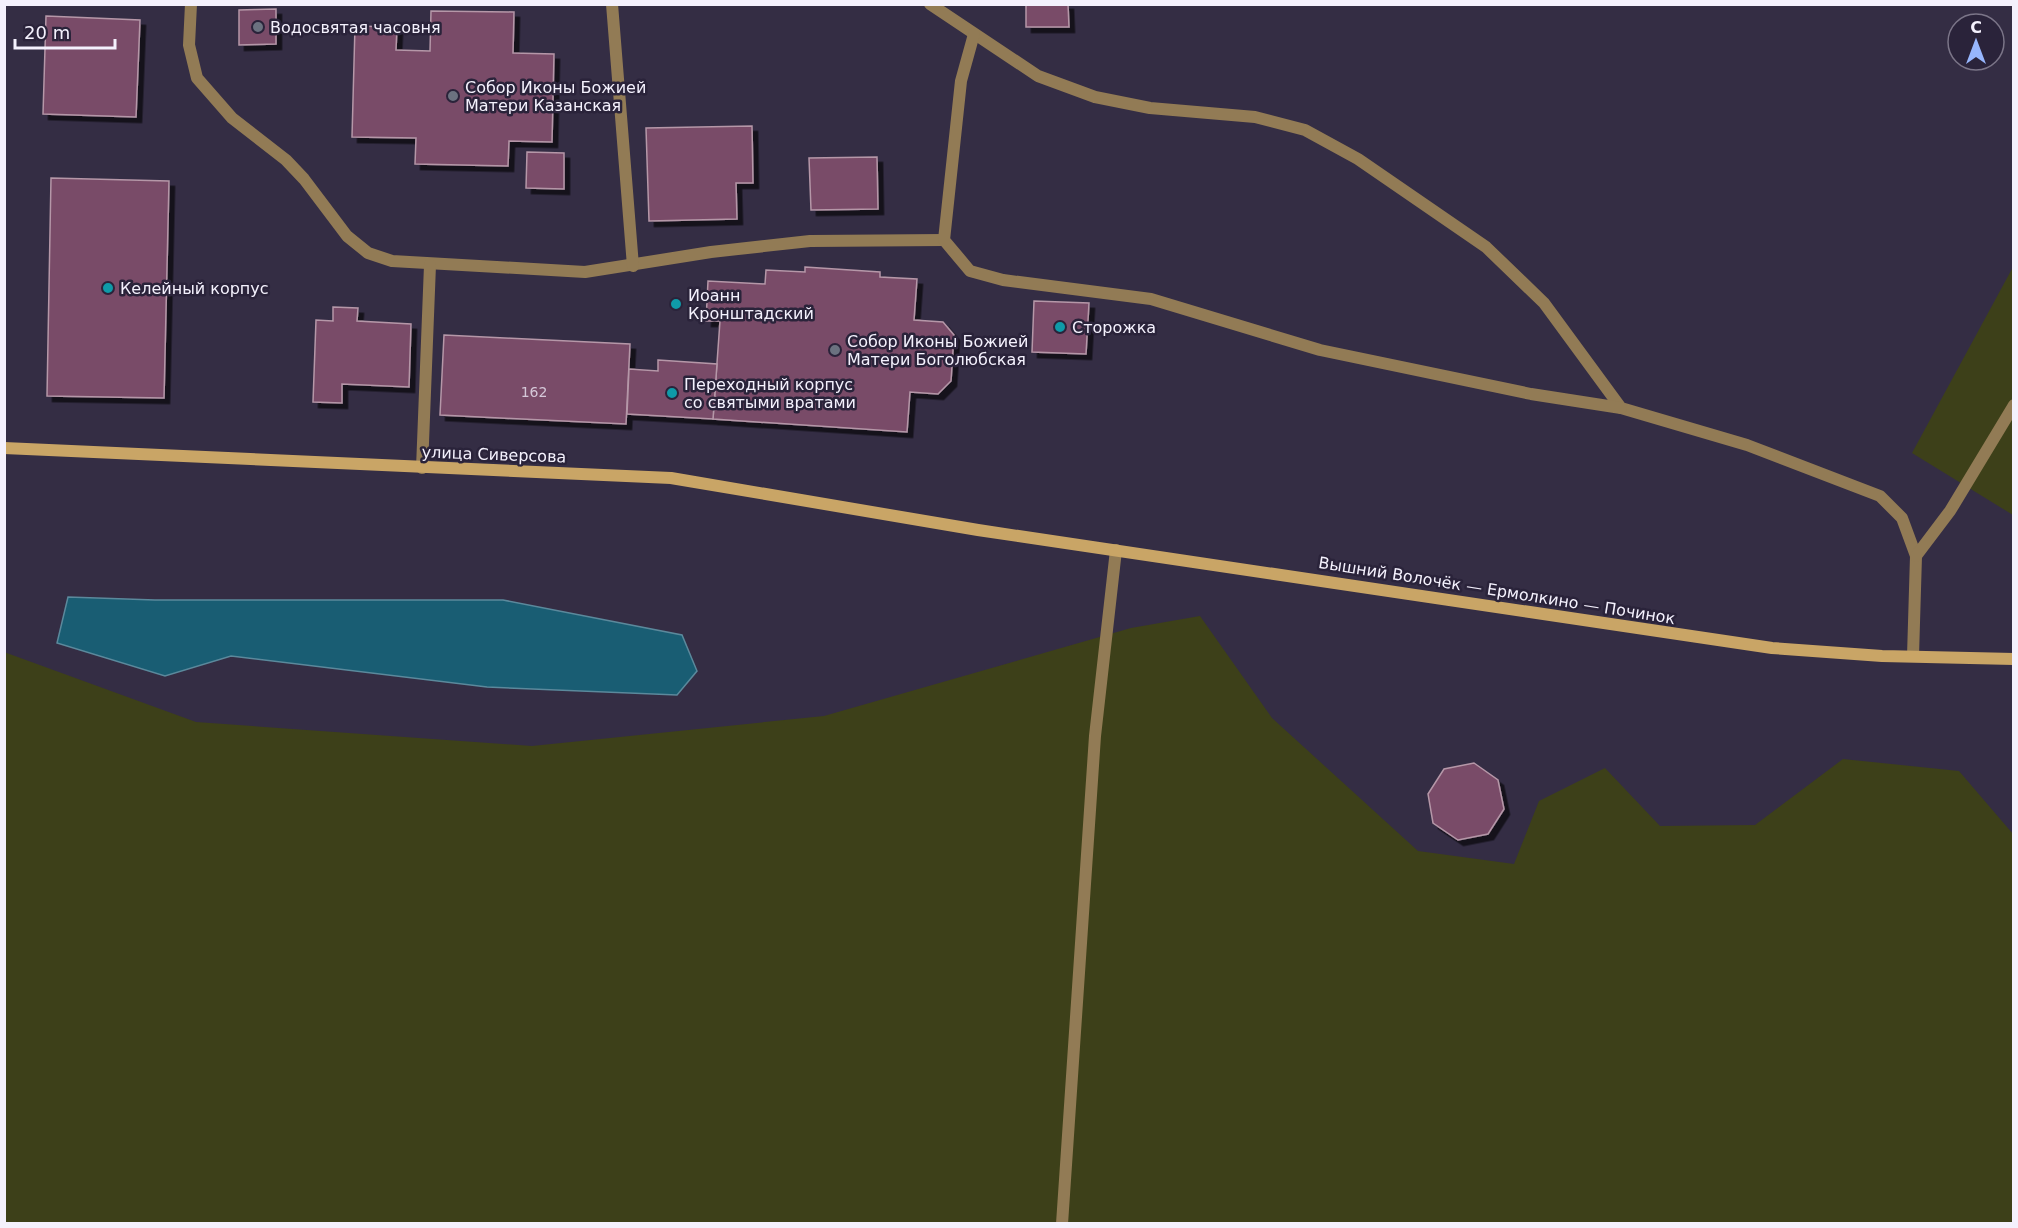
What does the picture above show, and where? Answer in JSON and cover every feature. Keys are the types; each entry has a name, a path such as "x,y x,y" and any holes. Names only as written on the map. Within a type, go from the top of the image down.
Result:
{"street":[{"path":"191,4 189,45 197,78 232,118 286,160 304,179 347,236 368,253 392,261 585,273 711,252 810,241 944,240"},
{"path":"612,4 633,266"},
{"path":"930,4 1038,76 1095,97 1150,108 1255,117 1305,130 1358,159 1486,247 1544,303 1621,408"},
{"path":"974,34 961,81 944,240 970,271 1003,280 1151,299 1320,350 1531,394 1621,408 1748,445 1880,496 1902,518 1916,556 1913,656"},
{"path":"422,468 430,265"},
{"path":"1916,556 1950,511 2013,405"},
{"name":"улица Сиверсова","path":"4,448 671,478 978,530"},
{"name":"Вышний Волочёк — Ермолкино — Починок","path":"978,530 1772,648 2013,659"},
{"path":"1062,1224 1095,736 1116,550"}],"green space":[{"path":"2013,267 2013,515 1912,453"},
{"path":"1200,616 1272,718 1418,851 1514,864 1539,801 1605,768 1660,826 1755,825 1843,759 1959,771 2013,834 2013,1223 5,1223 4,652 196,722 532,746 824,716 1131,628"}],"water":[{"path":"68,597 155,600 503,600 682,635 697,671 677,695 487,687 231,656 165,676 57,643"}],"building":[{"path":"1026,4 1068,4 1069,27 1026,27"},
{"name":"Водосвятая часовня","path":"276,9 276,44 239,45 239,10"},
{"name":"Собор Иконы Божией Матери Казанская","path":"431,11 514,12 513,53 554,54 552,142 509,141 508,166 415,164 416,138 352,137 355,26 397,27 396,50 430,51"},
{"path":"46,16 140,20 136,117 43,114"},
{"path":"752,126 753,183 736,183 737,219 649,221 646,128"},
{"path":"527,152 564,153 564,189 526,188"},
{"path":"877,157 878,209 811,210 809,158"},
{"name":"Келейный корпус","path":"51,178 169,181 164,398 47,396"},
{"name":"Собор Иконы Божией Матери Боголюбская","path":"805,267 880,272 880,277 917,279 914,320 943,322 954,335 951,381 938,394 910,392 907,432 713,419 720,321 706,321 708,281 765,284 766,270 805,272"},
{"name":"Сторожка","path":"1034,301 1089,303 1086,354 1032,352"},
{"path":"333,307 358,308 357,321 411,324 409,387 342,384 342,403 313,402 316,320 333,321"},
{"path":"444,335 630,344 626,424 440,415"},
{"name":"Переходный корпус со святыми вратами","path":"658,360 717,364 713,419 627,414 629,369 658,371"},
{"path":"1474,763 1498,780 1504,809 1488,834 1458,840 1433,823 1428,794 1444,769"}],"place":[{"name":"Водосвятая часовня","path":"258,27"},
{"name":"Собор Иконы Божией Матери Казанская","path":"453,96"},
{"name":"Келейный корпус","path":"108,288"},
{"name":"Иоанн Кронштадский","path":"676,304"},
{"name":"Сторожка","path":"1060,327"},
{"name":"Собор Иконы Божией Матери Боголюбская","path":"835,350"},
{"name":"Переходный корпус со святыми вратами","path":"672,393"}]}
